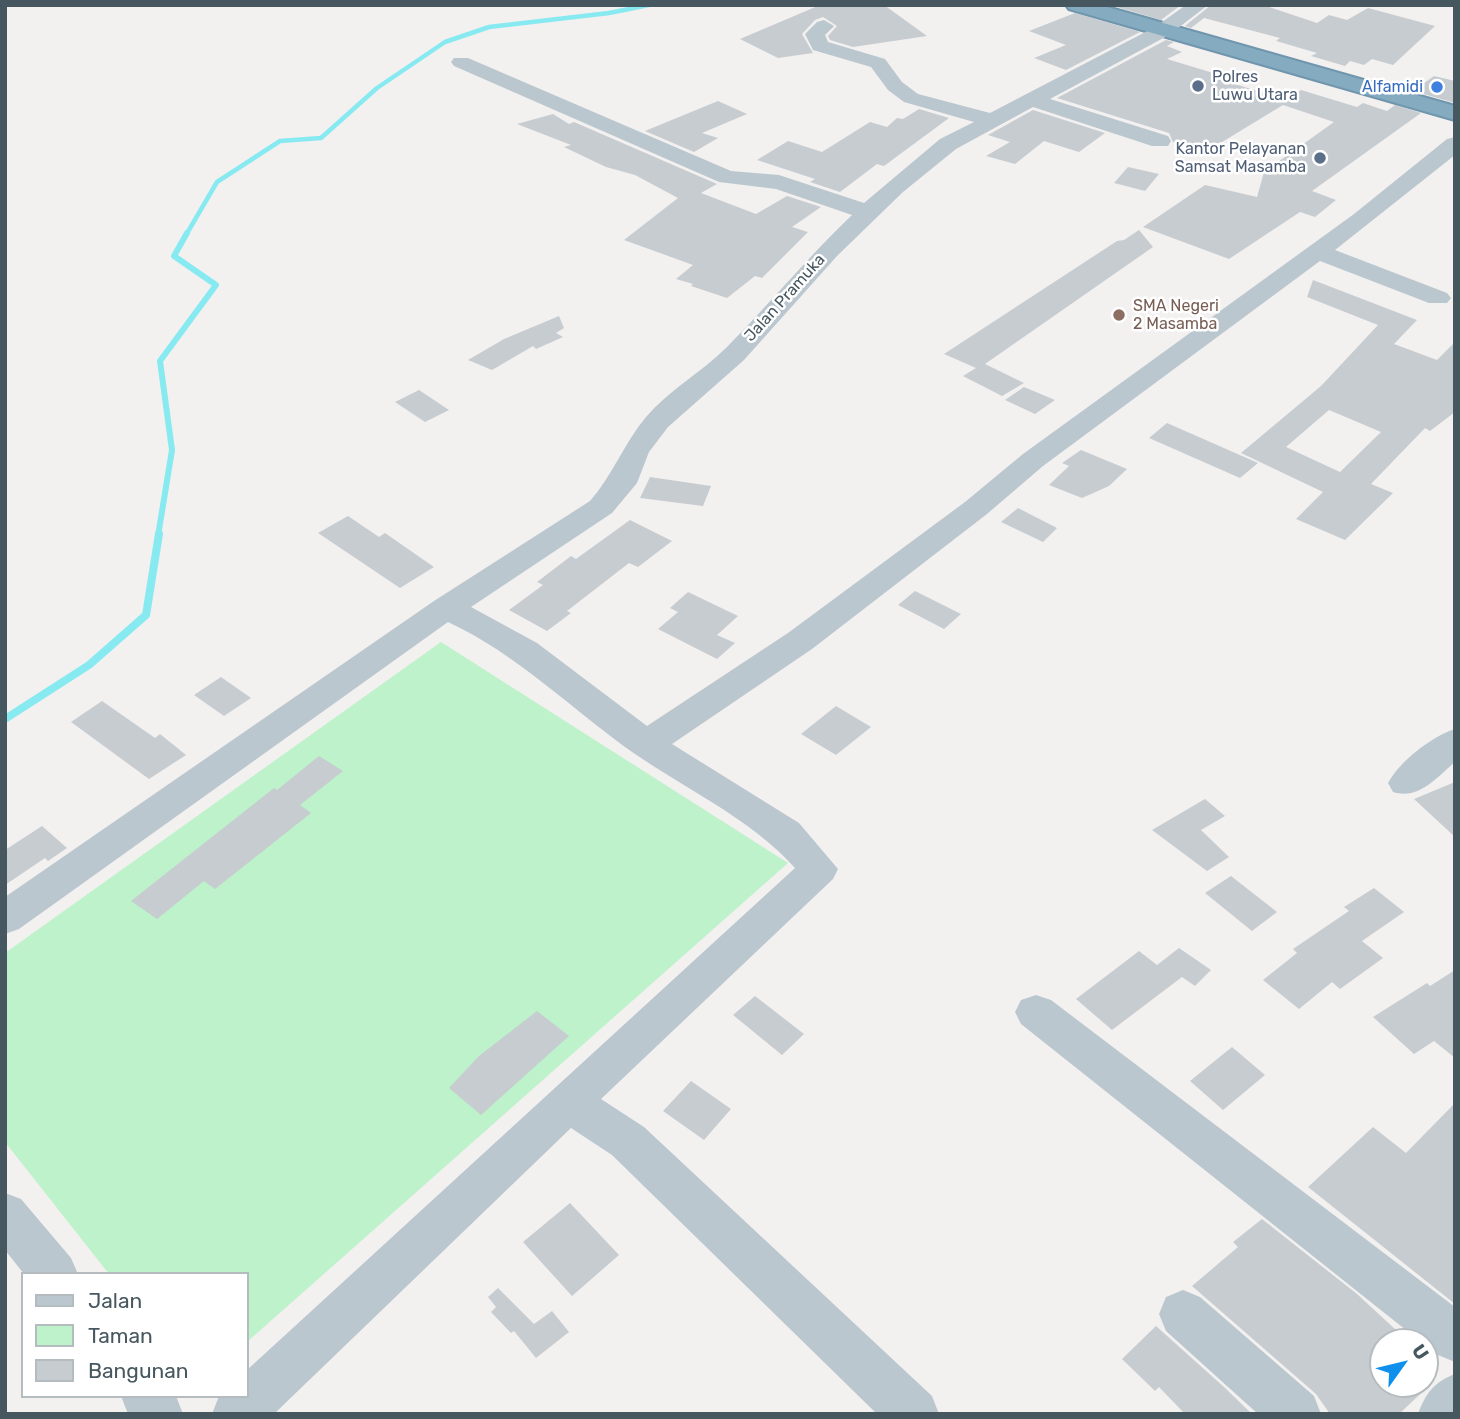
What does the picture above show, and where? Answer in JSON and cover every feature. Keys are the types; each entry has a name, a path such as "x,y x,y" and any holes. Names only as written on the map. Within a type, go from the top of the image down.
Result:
{"highway":[{"path":"1076,5 1455,113"}],"street":[{"name":"Jalan Pramuka","path":"5,918 446,608 601,507 622,483 645,435 735,354 828,251 948,144 1162,31 1199,5"},
{"path":"824,26 815,34 820,46 878,63 887,78 911,98 995,121"},
{"path":"461,62 727,177 779,182 869,213"},
{"path":"1032,100 1160,141"},
{"path":"646,744 800,641 976,508 1033,460 1362,219 1455,144"},
{"path":"1315,251 1438,298"},
{"path":"237,1414 819,869 786,833 646,744 477,621 446,608"},
{"path":"1406,783 1455,742"},
{"path":"1036,1012 1455,1338"},
{"path":"568,1102 628,1140 914,1414"},
{"path":"5,1214 52,1272"},
{"path":"1183,1314 1296,1414"},
{"path":"147,1398 158,1414"},
{"path":"1443,1414 1455,1399"}],"green space":[{"path":"441,642 788,863 248,1341 248,1272 107,1272 5,1142 5,953"}],"building":[{"path":"820,5 884,5 927,36 853,47 830,40 828,36 837,26 823,17 815,20 802,34 813,53 778,58 740,39"},
{"path":"1110,5 1181,5 1161,20"},
{"path":"1211,5 1263,5 1317,23 1329,15 1347,20 1368,8 1435,26 1393,65 1372,59 1364,65 1350,61 1345,66 1311,56 1317,53 1276,41 1280,38 1204,18 1191,28 1185,26"},
{"path":"1075,13 1140,32 1066,70 1034,58 1066,45 1029,31"},
{"path":"1166,40 1174,42 1167,46 1182,52 1167,59 1223,76 1218,79 1288,100 1301,90 1357,107 1363,103 1387,111 1395,105 1421,113 1312,191 1336,200 1315,217 1300,212 1229,259 1143,227 1205,185 1257,197 1264,172 1334,122 1283,105 1204,153 1173,142 1169,133 1057,98"},
{"name":"Alfamidi","path":"1434,76 1455,81 1455,103 1413,91"},
{"path":"718,101 747,114 702,133 718,138 694,152 645,131"},
{"path":"919,109 949,118 884,166 877,164 840,192 810,182 815,179 757,160 788,141 822,152 870,122 887,127 897,118 903,119"},
{"path":"1033,110 1105,133 1079,152 1044,141 1015,164 986,156 1010,142 988,135"},
{"path":"553,114 569,124 574,122 717,184 701,193 756,214 787,196 821,207 792,227 808,232 762,278 755,276 727,298 691,286 693,284 676,279 693,265 624,240 678,198 635,175 606,167 564,147 571,145 517,124"},
{"path":"1128,167 1159,174 1145,191 1114,183"},
{"path":"1139,230 1153,247 985,364 1024,383 1002,396 963,376 976,368 944,354 1117,241 1124,240"},
{"path":"1313,280 1417,320 1394,344 1437,360 1455,342 1455,412 1430,431 1425,428 1371,484 1393,493 1345,540 1296,519 1323,492 1241,453 1321,386 1378,325 1307,297","holes":["1329,410 1381,432 1340,472 1286,447"]},
{"path":"559,316 564,328 556,333 563,337 536,349 533,346 492,370 468,360 504,339"},
{"path":"1024,387 1055,400 1035,414 1005,400"},
{"path":"419,390 449,410 425,422 395,402"},
{"path":"1167,423 1258,463 1240,478 1149,438"},
{"path":"1081,450 1127,469 1109,486 1082,498 1049,485 1069,466 1062,463"},
{"path":"650,477 711,486 703,506 640,498"},
{"path":"1018,508 1057,528 1043,542 1001,522"},
{"path":"348,516 379,537 385,533 434,567 400,588 318,533"},
{"path":"630,520 672,541 638,567 629,563 567,611 571,613 547,631 509,610 543,585 537,582 571,556 576,559"},
{"path":"915,591 961,614 944,629 898,605"},
{"path":"688,592 738,616 717,635 735,643 717,659 658,629 678,612 670,608"},
{"path":"221,677 251,698 224,716 194,695"},
{"path":"102,701 155,738 160,734 186,755 149,779 71,722"},
{"path":"836,706 871,727 836,755 801,734"},
{"path":"319,756 343,771 300,805 311,813 215,889 204,881 157,919 131,901 274,788 277,790"},
{"path":"1455,782 1455,837 1414,799"},
{"path":"1205,799 1225,816 1201,830 1229,857 1207,871 1152,830"},
{"path":"42,826 67,848 48,861 45,858 5,885 5,850"},
{"path":"1231,876 1277,912 1252,931 1205,893"},
{"path":"1374,888 1404,912 1362,941 1383,958 1340,989 1332,982 1299,1009 1263,980 1297,953 1293,949 1349,911 1344,907"},
{"path":"1179,948 1211,970 1195,986 1182,977 1112,1030 1076,999 1139,951 1157,965"},
{"path":"1455,970 1455,1058 1434,1041 1414,1054 1373,1017 1427,983 1430,986"},
{"path":"755,996 804,1034 782,1055 733,1015"},
{"path":"537,1011 569,1036 481,1115 449,1088 479,1056"},
{"path":"1232,1047 1265,1075 1223,1110 1190,1081"},
{"path":"691,1081 731,1109 704,1140 663,1111"},
{"path":"1455,1103 1455,1304 1308,1187 1373,1127 1406,1153"},
{"path":"570,1203 619,1255 572,1296 523,1242"},
{"path":"1262,1219 1357,1294 1394,1328 1369,1328 1369,1398 1416,1398 1399,1414 1330,1414 1316,1394 1192,1286 1238,1247 1233,1242"},
{"path":"498,1288 534,1324 552,1311 569,1332 536,1358 514,1331 511,1333 491,1312 496,1307 488,1297"},
{"path":"1156,1326 1252,1414 1185,1414 1159,1387 1155,1391 1122,1359"}],"waterway":[{"path":"186,235 217,182 280,141 321,138 377,88 445,42 489,27 609,13 649,5"},
{"path":"158,536 172,450 160,361 216,285 174,256 187,233"},
{"path":"5,719 89,665 146,615 159,534"}],"place":[{"name":"Polres Luwu Utara","path":"1198,86"},
{"name":"Alfamidi","path":"1437,87"},
{"name":"Kantor Pelayanan Samsat Masamba","path":"1320,158"},
{"name":"SMA Negeri 2 Masamba","path":"1119,315"}]}
